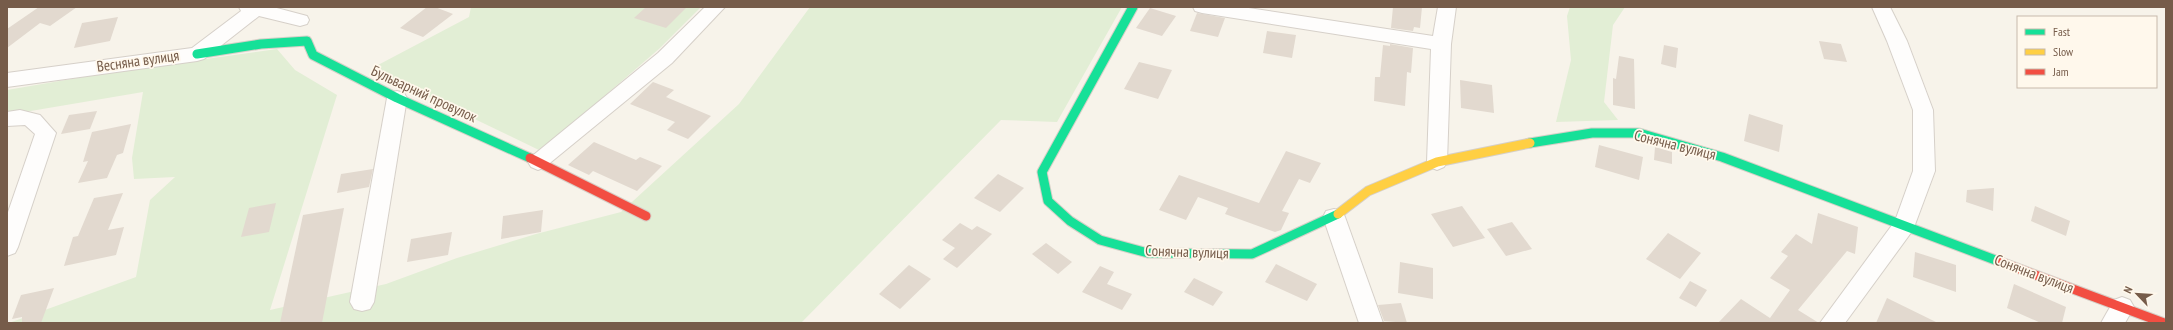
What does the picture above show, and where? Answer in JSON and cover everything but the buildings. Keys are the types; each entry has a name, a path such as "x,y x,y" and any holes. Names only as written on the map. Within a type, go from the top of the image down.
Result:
{"street":[{"path":"538,162 664,58 716,7"},
{"name":"Сонячна вулиця","path":"1134,7 1042,172 1048,201 1070,221 1100,240 1148,252 1252,254 1334,217 1368,191 1437,162 1552,138 1592,133 1639,133 1722,157 1905,224 2117,315 2164,323"},
{"path":"1202,7 1440,44"},
{"path":"1437,162 1440,44 1447,7"},
{"path":"1832,323 1905,224 1924,171 1923,110 1897,41 1881,7"},
{"name":"Весняна вулиця","path":"7,80 197,54 252,8 300,20"},
{"name":"Бульварний провулок","path":"197,54 261,44 307,41 313,55 397,98 538,162 646,216"},
{"path":"362,302 397,98"},
{"path":"7,119 26,116 36,122 46,133 7,247"},
{"path":"1334,217 1371,323"}],"green space":[{"path":"471,7 701,7 660,48 541,151 381,74 378,65 469,17"},
{"path":"810,7 1122,7 1057,122 1001,120 801,323 9,323 136,277 150,200 175,177 134,179 132,158 143,92 7,115 7,90 112,72 277,49 295,70 337,95 270,310 386,284 457,258 536,234 621,212 739,104"},
{"path":"1570,7 1625,7 1613,25 1604,102 1618,120 1556,122 1571,60 1567,16"}],"traffic: fast":[{"path":"1133,7 1042,172 1048,201 1070,221 1100,240 1148,253 1252,254 1338,214"},
{"path":"197,54 261,44 307,41 313,55 397,98 530,158"},
{"path":"1530,143 1592,133 1639,133 1722,157 1998,261"}],"traffic: slow":[{"path":"1338,214 1368,191 1437,162 1530,143"}],"traffic: jam":[{"path":"530,158 646,216"},
{"path":"1998,261 2164,323"}]}
